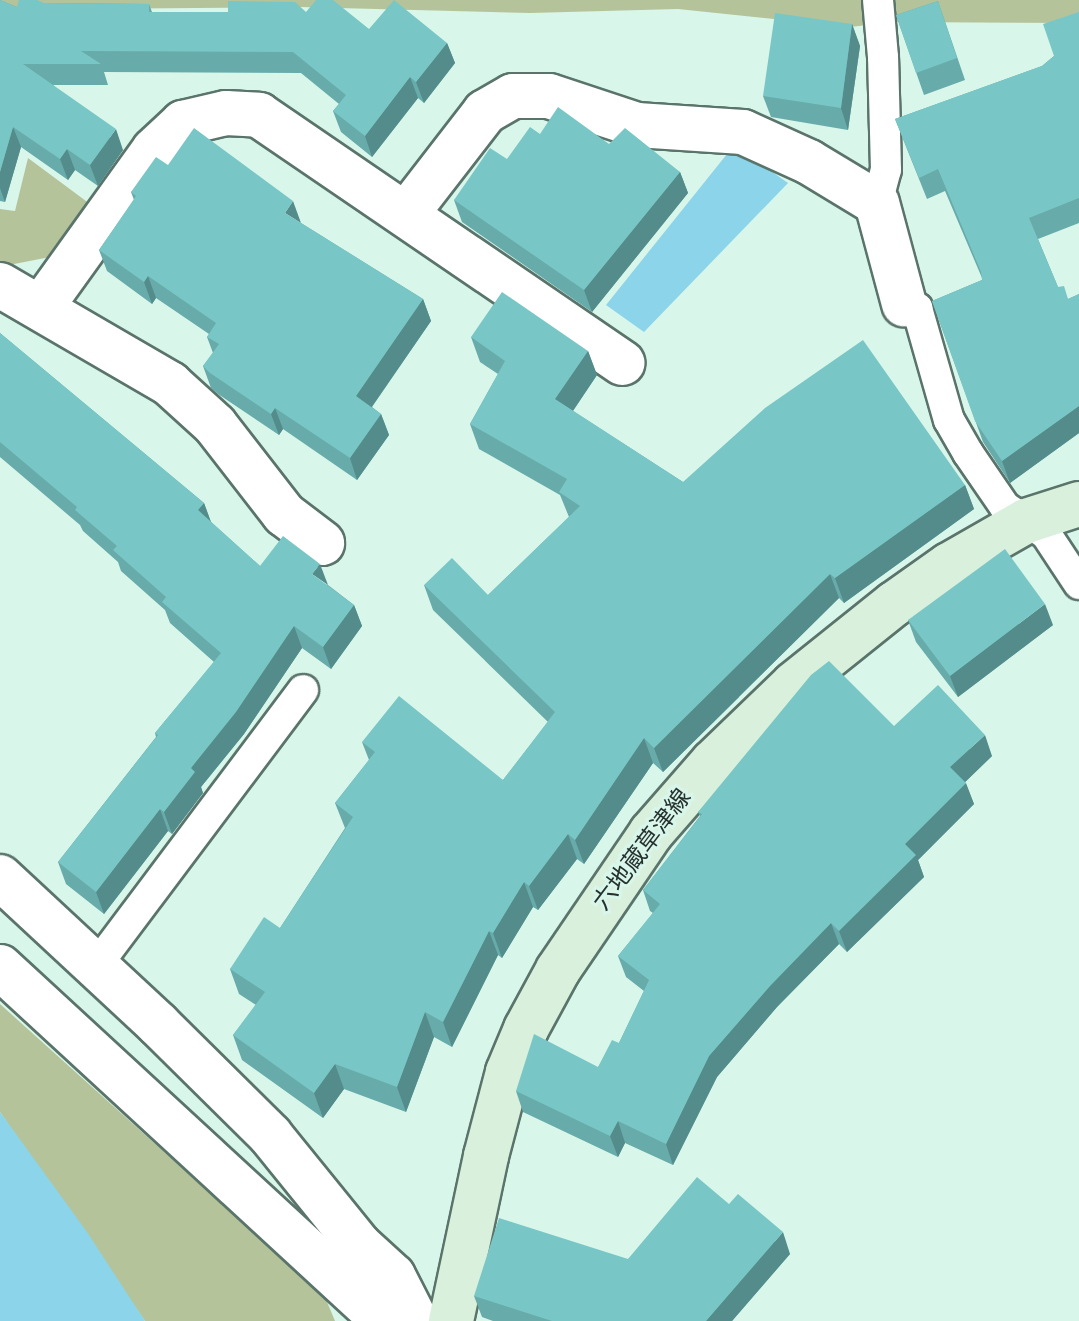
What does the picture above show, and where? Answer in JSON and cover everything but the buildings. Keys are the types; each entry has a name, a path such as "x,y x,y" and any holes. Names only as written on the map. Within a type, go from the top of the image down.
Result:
{"main road":[{"name":"六地蔵草津線","path":"451,1321 486,1156 508,1072 526,1029 558,970 651,833 713,762 794,684 927,580 1026,521 1079,504"}],"street":[{"path":"407,213 485,112 513,96 549,96 637,125 743,132 809,162 877,203 904,304"},
{"path":"42,306 154,150 183,123 226,113 259,115 623,363"},
{"path":"0,285 42,306 170,384 215,425 284,514 322,543"},
{"path":"0,877 270,1135 359,1245 393,1276 416,1321"},
{"path":"0,967 384,1321"}],"lane":[{"path":"877,203 898,123 878,0"},
{"path":"904,304 917,308 949,420 1005,507 1046,534 1079,584"},
{"path":"96,966 303,690"}],"green space":[{"path":"0,0 1079,0 1079,23 895,22 850,27 678,9 530,13 300,7 77,9 0,14"},
{"path":"28,158 90,204 50,257 9,265 0,261 0,209 15,211"},
{"path":"0,1004 325,1297 335,1321 145,1321 0,1112"}],"water":[{"path":"732,152 761,164 788,183 644,332 606,305 727,154"},
{"path":"0,1112 87,1232 145,1321 0,1321"}]}
